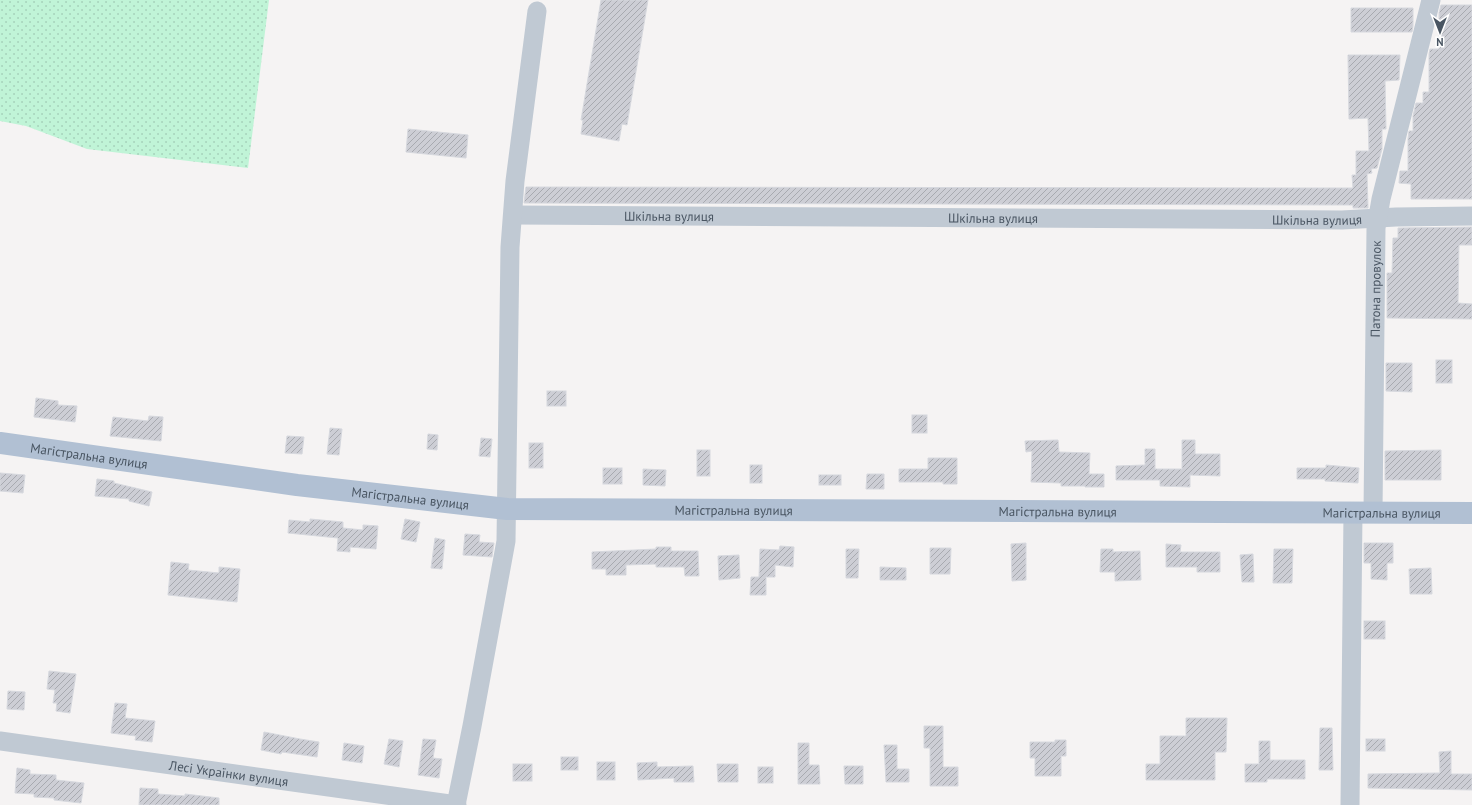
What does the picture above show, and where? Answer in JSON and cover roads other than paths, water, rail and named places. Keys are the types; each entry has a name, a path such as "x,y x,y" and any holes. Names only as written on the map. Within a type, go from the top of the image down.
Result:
{"main road":[{"name":"Магістральна вулиця","path":"0,443 297,485 507,509 1472,513"}],"street":[{"name":"Патона провулок","path":"1350,805 1363,512 1375,329 1374,239 1377,219 1431,0"},
{"path":"456,805 506,541 509,278 515,181 537,11"},
{"name":"Шкільна вулиця","path":"513,215 1342,220 1396,217 1472,216"},
{"name":"Лесі Українки вулиця","path":"0,741 456,805"}]}
